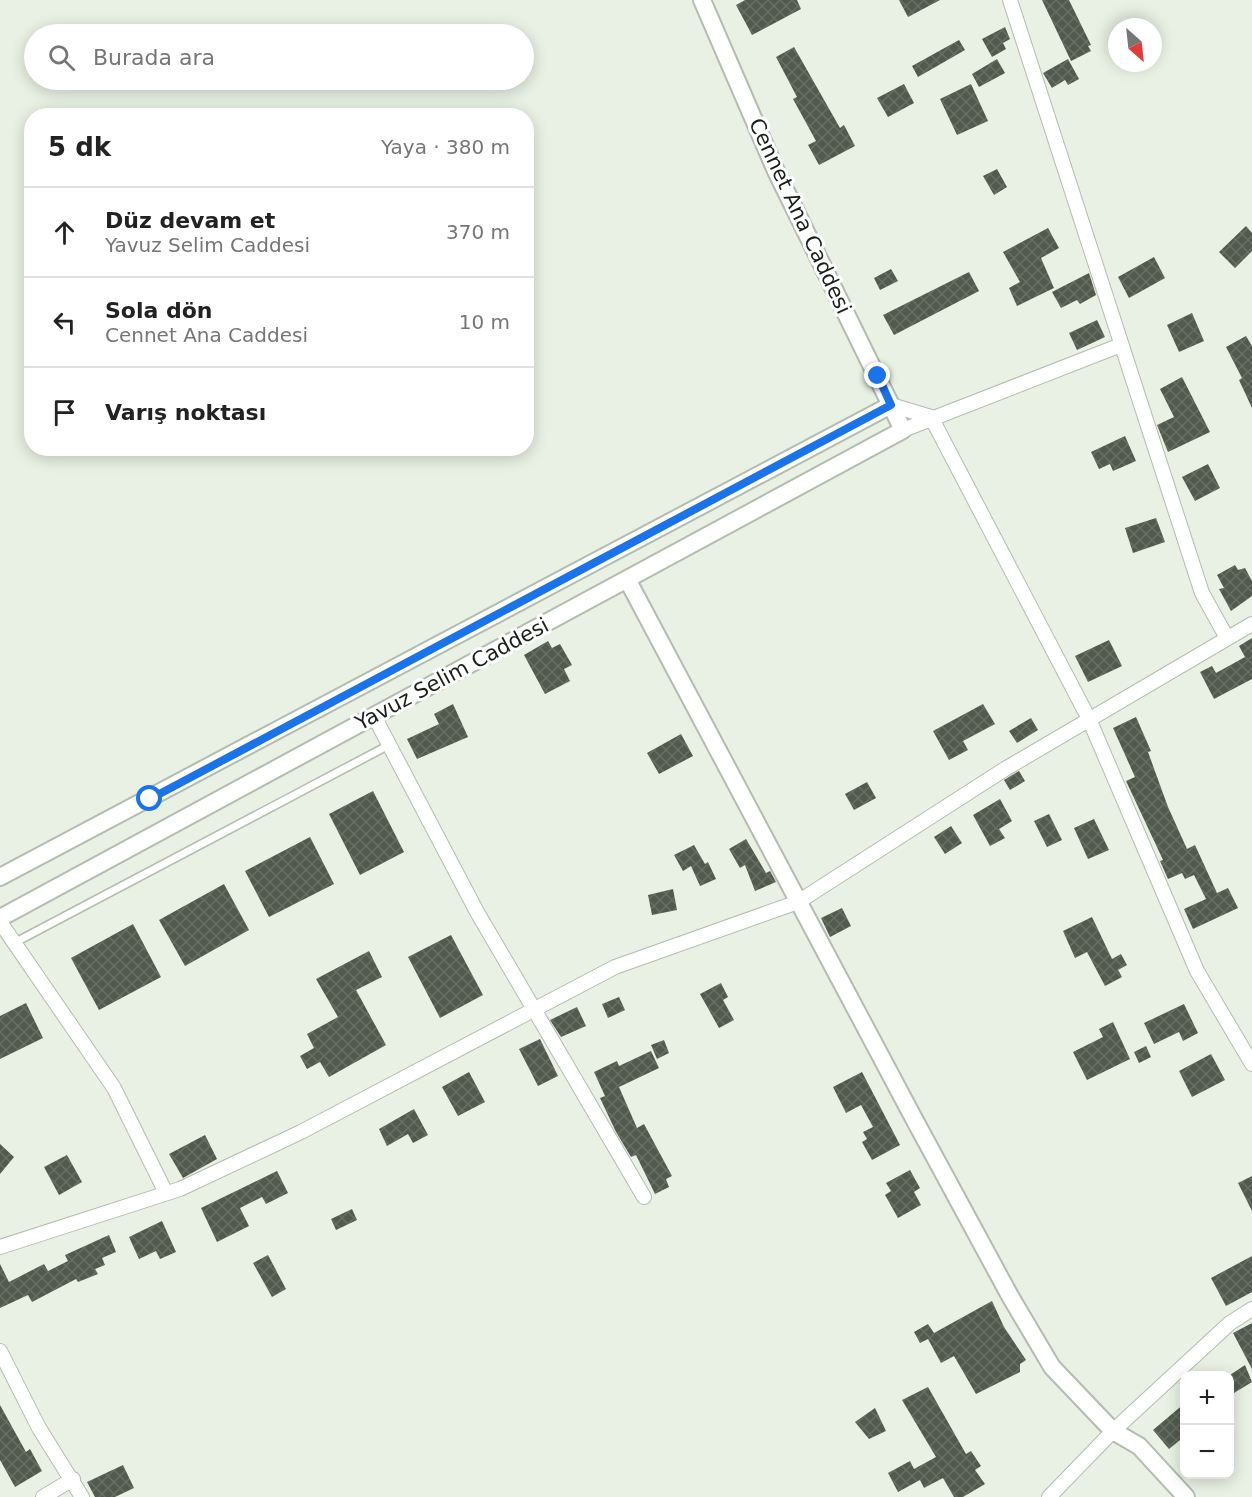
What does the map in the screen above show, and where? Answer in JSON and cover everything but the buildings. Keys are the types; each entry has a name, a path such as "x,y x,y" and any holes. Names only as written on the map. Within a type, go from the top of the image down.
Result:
{"street":[{"name":"Cennet Ana Caddesi","path":"702,0 776,171 903,430"},
{"path":"1010,0 1202,593 1227,638"},
{"path":"903,430 931,417 1121,345"},
{"path":"891,405 931,417 1089,719 1197,971 1252,1064"},
{"name":"Yavuz Selim Caddesi","path":"0,878 891,405"},
{"name":"Yavuz Selim Caddesi","path":"0,920 903,430"},
{"path":"627,579 1010,1296 1052,1367 1113,1431 1139,1446 1186,1497"},
{"path":"0,1247 166,1193 301,1132 615,967 798,902 1089,719 1252,624"},
{"path":"374,716 477,912 644,1197"},
{"path":"0,920 114,1088 166,1193"},
{"path":"1048,1497 1113,1431 1230,1323 1252,1309"},
{"path":"0,1350 39,1428 73,1479 82,1497"},
{"path":"43,1497 73,1479"}],"lane":[{"path":"14,943 389,745"}],"route":[{"path":"150,799 891,405 878,376"}]}
